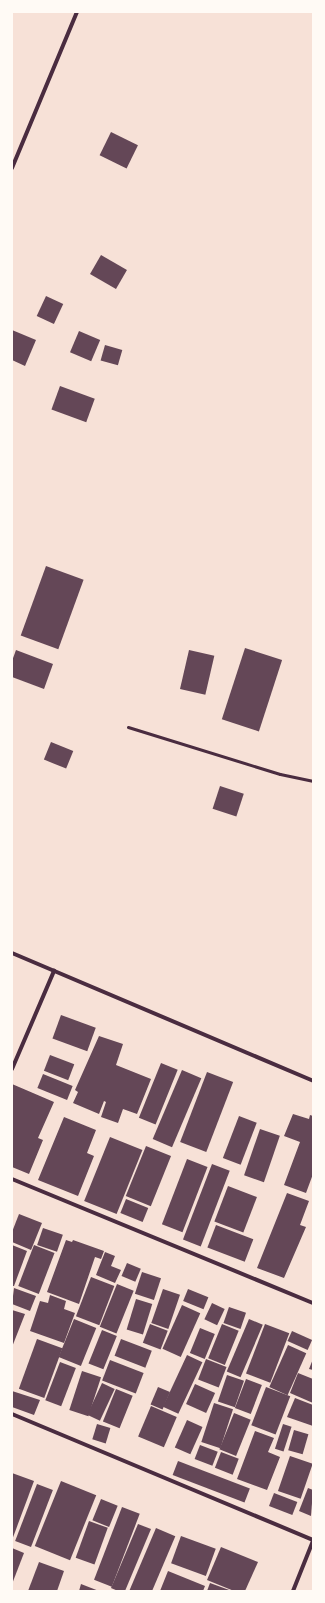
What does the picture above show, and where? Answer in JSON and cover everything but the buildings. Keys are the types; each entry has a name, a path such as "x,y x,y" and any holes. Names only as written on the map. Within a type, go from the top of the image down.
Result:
{"street":[{"path":"12,168 77,12"},
{"path":"12,953 313,1081"},
{"path":"12,1069 54,971"},
{"path":"12,1180 313,1303"},
{"path":"12,1414 313,1540 293,1591"}],"lane":[{"path":"128,727 280,774 313,781"}]}
